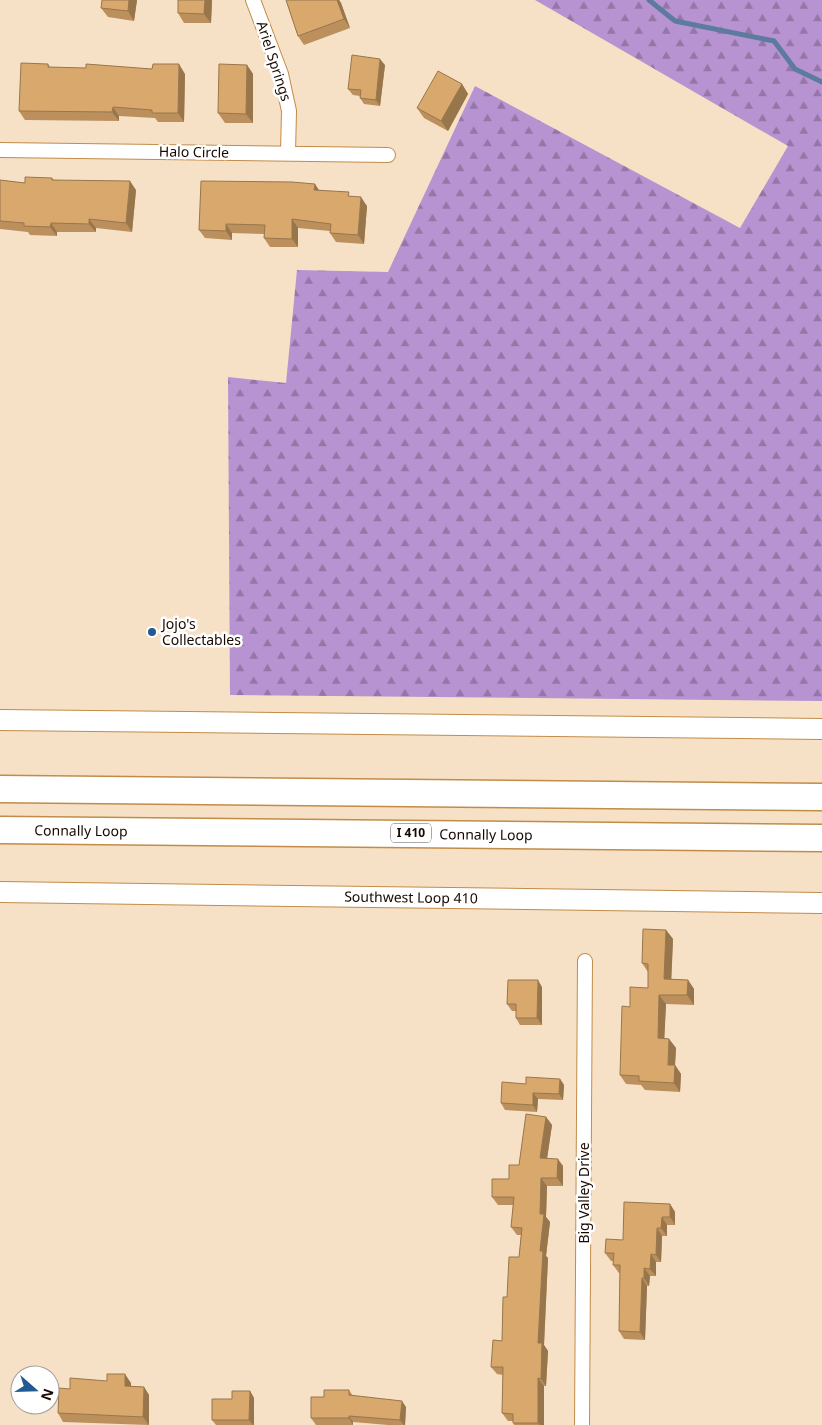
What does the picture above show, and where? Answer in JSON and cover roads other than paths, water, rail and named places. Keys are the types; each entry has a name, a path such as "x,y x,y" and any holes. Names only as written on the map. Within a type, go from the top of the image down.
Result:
{"highway":[{"path":"0,789 822,797"},
{"name":"Connally Loop","path":"0,830 822,838"}],"main road":[{"path":"0,720 822,729"},
{"name":"Southwest Loop 410","path":"0,892 822,903"}],"street":[{"name":"Ariel Springs","path":"254,0 281,74 289,111 288,154"},
{"name":"Halo Circle","path":"0,150 388,155"},
{"name":"Big Valley Drive","path":"582,1425 585,961"}],"waterway":[{"path":"649,0 675,21 774,41 795,69 822,82"}],"place":[{"name":"Jojo's Collectables","path":"152,632"}]}
